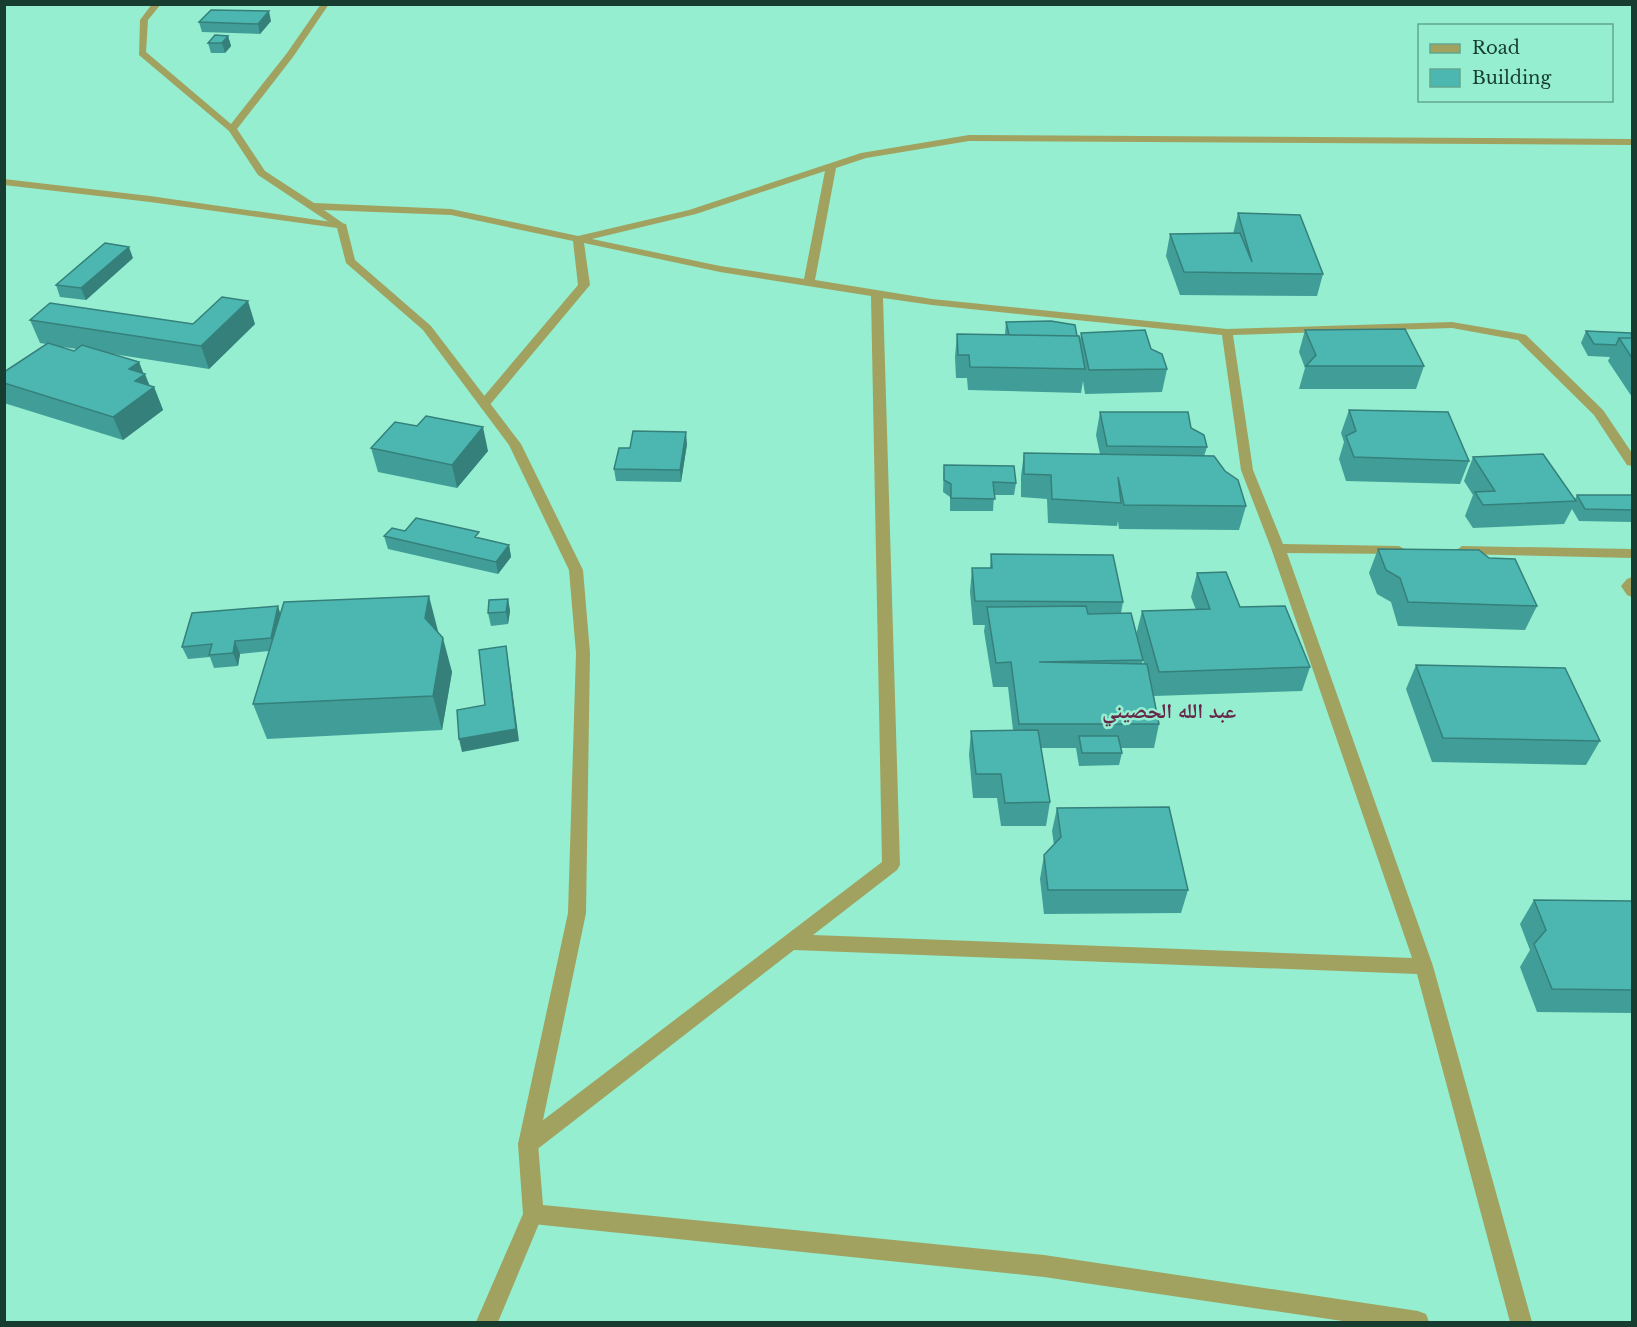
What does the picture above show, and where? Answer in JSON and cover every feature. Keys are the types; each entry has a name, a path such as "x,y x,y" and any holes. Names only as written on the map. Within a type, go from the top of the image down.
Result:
{"street":[{"path":"157,4 144,20 142,53 232,129 261,173 342,226 350,261 427,328 515,444 576,570 583,653 578,913 528,1144 533,1214 487,1323"},
{"path":"232,129 290,55 325,4"},
{"path":"578,239 692,212 864,155 969,138 1632,142"},
{"path":"809,283 831,166"},
{"path":"4,182 150,199 342,226"},
{"path":"311,206 451,212 720,269 932,302 1227,332 1452,325 1522,337 1599,413 1632,462"},
{"path":"484,404 584,285 578,239"},
{"path":"528,1144 891,865 877,293"},
{"path":"1227,332 1247,470 1278,548 1424,966 1521,1323"},
{"path":"1278,548 1408,550"},
{"path":"1443,551 1632,554"},
{"path":"1632,582 1628,586 1632,592"},
{"path":"790,942 1424,966"},
{"path":"533,1214 1044,1266 1418,1323"}],"building":[{"path":"211,10 269,11 258,24 199,22"},
{"path":"215,35 228,36 222,43 208,43"},
{"path":"1238,213 1300,215 1323,274 1184,272 1170,234 1240,233 1252,262"},
{"path":"105,243 129,247 81,288 56,285"},
{"path":"222,297 248,301 201,346 30,320 50,303 193,324"},
{"path":"1051,321 1075,325 1077,336 1009,335 1006,322"},
{"path":"1405,329 1424,366 1306,366 1316,355 1305,330"},
{"path":"1145,330 1151,349 1162,354 1167,369 1089,370 1081,333"},
{"path":"1586,331 1631,333 1632,338 1619,338 1616,345 1594,344"},
{"path":"957,334 1079,336 1085,369 970,367 969,355 958,355"},
{"path":"1619,338 1632,338 1632,358"},
{"path":"48,343 74,351 82,345 139,362 129,369 145,374 135,381 154,387 113,417 4,383 4,372"},
{"path":"1349,410 1448,412 1469,461 1354,457 1346,436 1356,431"},
{"path":"1100,412 1188,412 1191,428 1204,435 1207,447 1107,446"},
{"path":"426,416 483,427 452,465 371,448 395,422 417,426"},
{"path":"633,431 686,432 680,470 614,469 619,448 630,448"},
{"path":"1024,453 1214,456 1225,471 1238,480 1246,506 1124,505 1118,477 1121,503 1052,499 1051,475 1024,474"},
{"path":"1543,454 1576,501 1483,505 1475,492 1495,491 1473,457"},
{"path":"944,465 1014,466 1016,483 993,482 995,499 951,498 951,484 944,480"},
{"path":"1577,495 1632,495 1632,510 1585,509"},
{"path":"416,518 479,532 475,537 509,545 496,562 384,536 392,528 405,531"},
{"path":"1378,549 1479,550 1489,558 1515,559 1537,606 1408,602 1400,578 1386,570"},
{"path":"991,554 1113,555 1123,602 975,601 972,568 992,568"},
{"path":"1226,572 1240,607 1285,606 1310,667 1159,672 1142,611 1210,609 1197,573"},
{"path":"429,596 425,618 443,638 433,696 253,704 284,602"},
{"path":"508,599 506,612 488,613 489,600"},
{"path":"278,606 271,638 235,641 233,653 209,655 212,644 182,647 192,613"},
{"path":"1086,606 1088,614 1131,613 1143,660 1039,662 1147,664 1159,724 1019,724 1011,662 996,663 987,607"},
{"path":"506,646 516,729 459,739 457,710 485,705 479,650"},
{"path":"1416,665 1565,668 1600,741 1443,738"},
{"path":"1038,730 1050,802 1005,803 1001,774 976,774 971,731"},
{"path":"1079,736 1118,736 1122,753 1082,753"},
{"path":"1169,807 1188,890 1048,890 1044,855 1061,837 1057,808"},
{"path":"1534,900 1632,901 1632,990 1552,989 1534,944 1546,930"}],"district":[{"name":"عبد الله الحصيني","path":"1169,711"}]}
